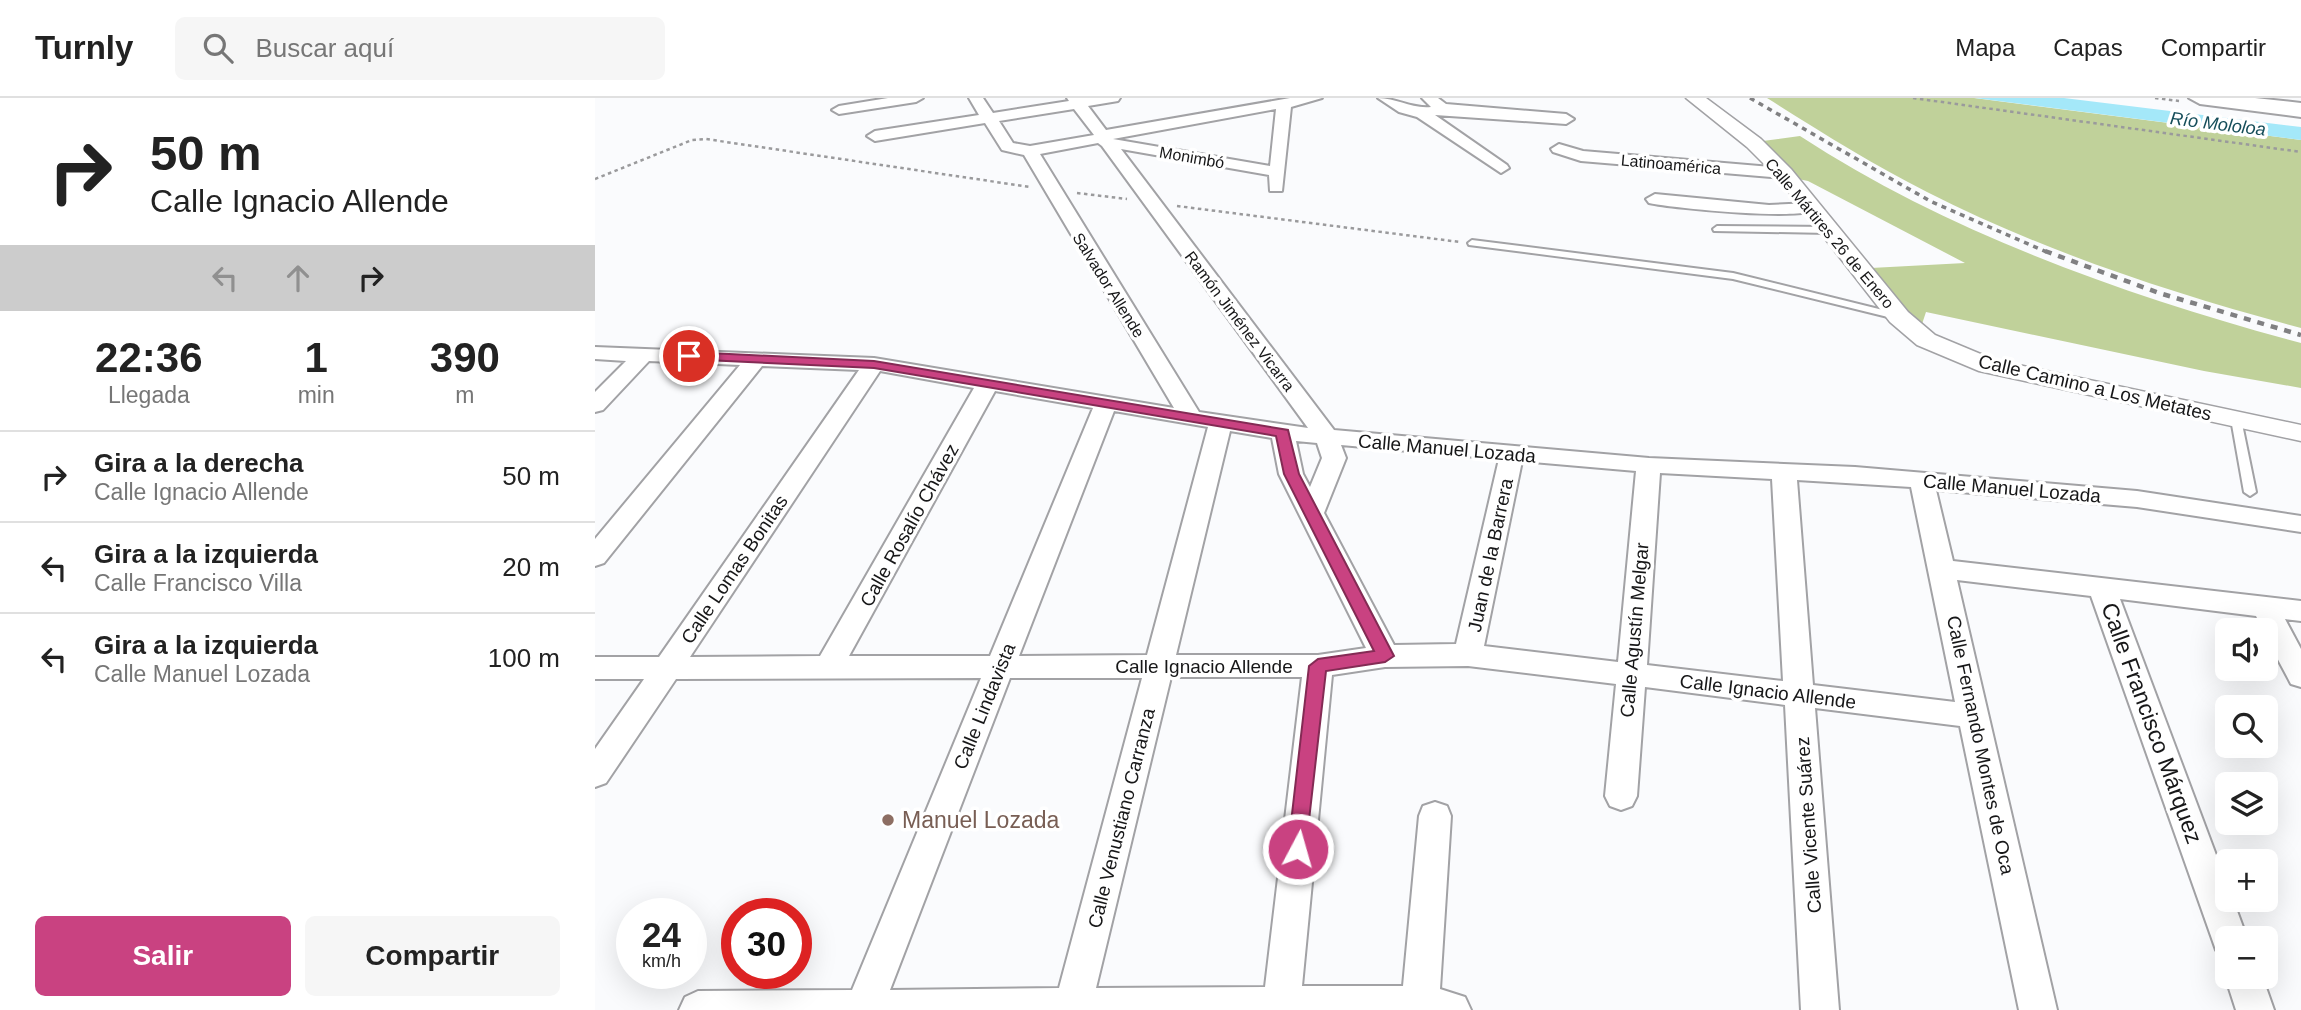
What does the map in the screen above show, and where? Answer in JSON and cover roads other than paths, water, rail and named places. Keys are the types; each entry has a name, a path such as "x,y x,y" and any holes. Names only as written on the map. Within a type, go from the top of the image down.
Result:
{"main road":[{"path":"2200,98 2301,110"},
{"path":"2276,98 2301,101"}],"street":[{"path":"839,110 916,98"},
{"path":"976,98 1008,147 1030,151 1315,98"},
{"path":"875,136 1076,101 1114,98"},
{"path":"1385,98 1407,113 1423,114 1506,98"},
{"path":"1429,98 1443,109 1566,119"},
{"name":"Calle Mártires 26 de Enero","path":"1695,98 1754,143 1784,173 1899,317"},
{"name":"Ramón Jiménez Vicarra","path":"1076,101 1326,436"},
{"path":"1276,189 1284,104"},
{"path":"1423,114 1501,168"},
{"name":"Monimbó","path":"1103,139 1278,172"},
{"name":"Latinoamérica","path":"1559,149 1581,156 1784,173"},
{"name":"Salvador Allende","path":"1030,151 1191,417"},
{"path":"1655,199 1769,210 1811,208"},
{"name":"Calle Camino a Los Metates","path":"1899,317 1926,340 1988,366 2301,433"},
{"name":"Calle Manuel Lozada","path":"595,353 874,365 1283,433 1649,465 1922,481 2137,499 2301,524"},
{"path":"595,405 643,355"},
{"path":"596,555 757,358"},
{"name":"Calle Lomas Bonitas","path":"595,774 874,365"},
{"name":"Calle Rosalío Chávez","path":"829,667 988,383"},
{"name":"Calle Lindavista","path":"863,1009 1106,402"},
{"name":"Calle Venustiano Carranza","path":"1073,1009 1221,422"},
{"path":"1283,433 1291,474 1313,511 1368,628 1385,656"},
{"path":"1313,511 1334,458 1326,436"},
{"name":"Juan de la Barrera","path":"1468,655 1512,454"},
{"name":"Calle Agustín Melgar","path":"1621,796 1629,674 1649,465"},
{"name":"Calle Vicente Suárez","path":"1784,472 1820,1010"},
{"name":"Calle Fernando Montes de Oca","path":"1922,481 1976,716 2038,1010"},
{"path":"1941,569 2301,611"},
{"name":"Calle Francisco Márquez","path":"2102,588 2225,926"},
{"path":"2265,607 2301,676"},
{"name":"Calle Ignacio Allende","path":"595,668 1318,666 1385,656 1468,655 1976,716"},
{"path":"1281,1008 1318,666"},
{"path":"698,1010 1431,1008 1436,816"},
{"path":"2248,989 2255,1010"}],"lane":[{"path":"1717,229 1829,230"},
{"path":"1472,243 1733,276 1899,317"},
{"path":"2236,419 2250,492"}],"water":[{"name":"Río Mololoa","path":"1975,98 2064,98 2301,127 2301,140"}],"railway":[{"path":"1750,98 1930,201 2049,253"},
{"path":"2045,251 2159,293 2301,335"}],"place":[{"name":"Manuel Lozada","path":"888,820"}]}
